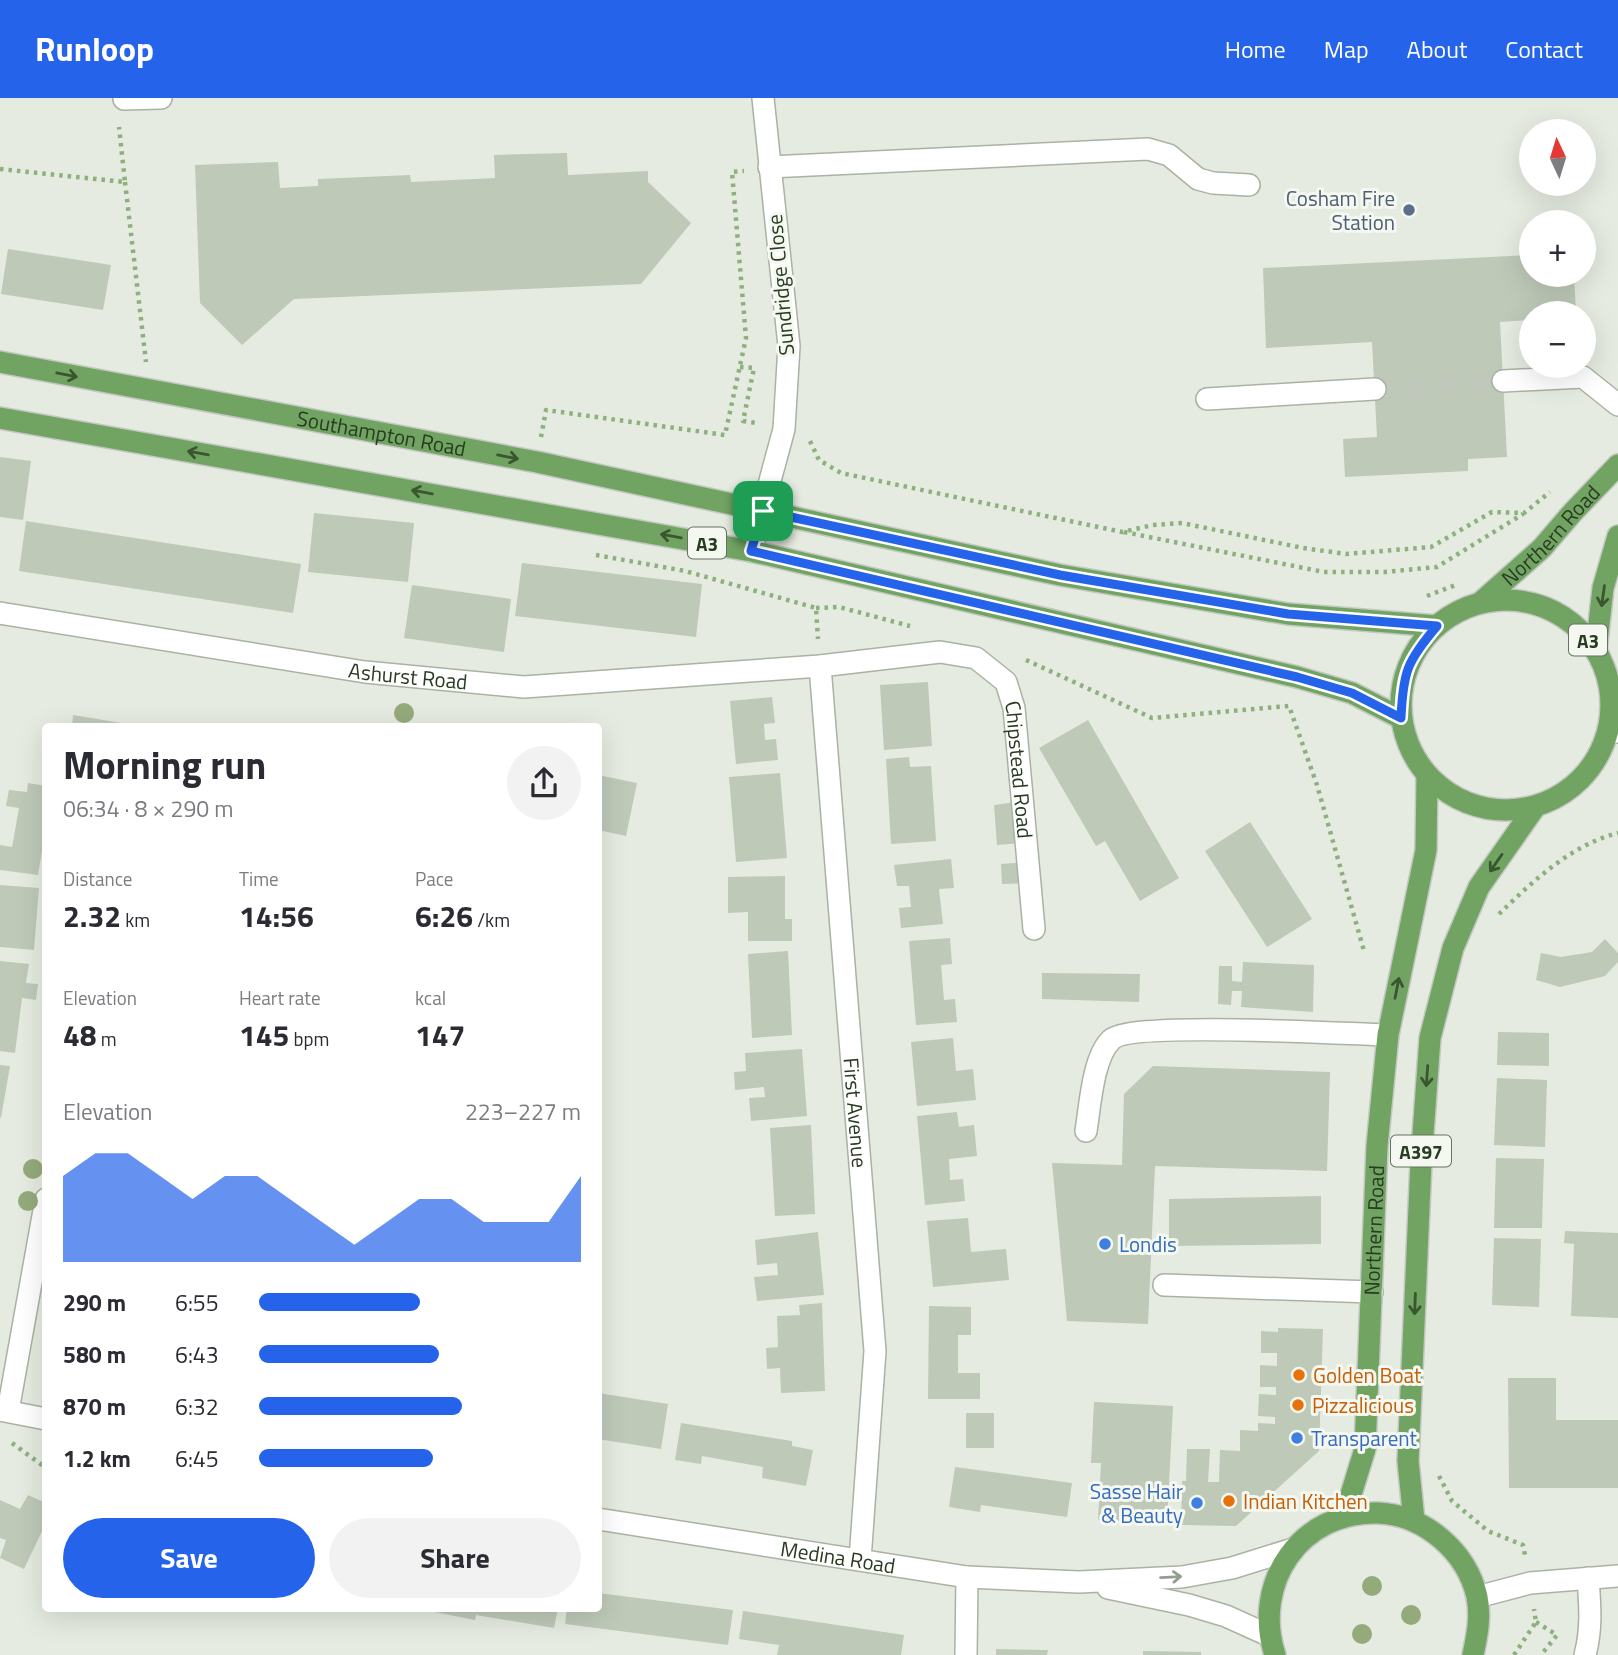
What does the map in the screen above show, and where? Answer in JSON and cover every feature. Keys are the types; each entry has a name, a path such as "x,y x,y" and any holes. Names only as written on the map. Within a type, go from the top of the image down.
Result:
{"main road":[{"name":"Southampton Road","path":"0,362 537,462 1060,575 1288,614 1437,626"},
{"name":"A3","path":"0,418 751,551 1297,677 1352,693 1401,718"},
{"name":"Northern Road","path":"1480,603 1542,548 1618,465"},
{"name":"A3","path":"1596,652 1603,588 1618,536"},
{"name":"A3","path":"1507,600 1534,604 1559,614 1580,630 1596,652 1607,677 1613,731 1593,764 1568,790 1535,807 1506,811 1477,807 1449,795 1427,776 1409,749 1401,718 1402,684 1415,652 1437,626 1457,611 1480,603 1507,600"},
{"name":"Northern Road","path":"1344,1517 1365,1449 1377,1146 1388,1035 1426,850 1427,776"},
{"name":"Northern Road","path":"1414,1521 1408,1461 1421,1162 1430,1038 1453,947 1479,887 1535,807"},
{"path":"1271,1645 1268,1605 1276,1575 1293,1549 1316,1530 1344,1517 1379,1513 1414,1521 1443,1539 1465,1565 1477,1597 1479,1628 1473,1655"}],"street":[{"path":"124,99 161,98"},
{"name":"Sundridge Close","path":"763,98 789,346 784,429 763,511"},
{"path":"769,167 1148,149 1169,155 1198,179 1213,183 1249,185"},
{"path":"1503,381 1583,377 1618,405"},
{"path":"1207,399 1375,388"},
{"path":"751,551 763,511"},
{"name":"Ashurst Road","path":"0,612 365,672 524,687 820,666"},
{"name":"Chipstead Road","path":"820,666 940,652 976,658 1006,682 1016,726 1034,929"},
{"name":"First Avenue","path":"820,666 875,1351 860,1560"},
{"path":"1086,1131 1101,1054 1113,1038 1130,1032 1174,1030 1388,1035"},
{"path":"42,1219 4,1411 42,1418"},
{"path":"1164,1285 1371,1292"},
{"name":"Medina Road","path":"602,1520 967,1577 1079,1582 1182,1577 1232,1569 1293,1549"},
{"path":"1477,1597 1530,1583 1618,1576"},
{"path":"966,1655 967,1577"},
{"path":"1585,1655 1590,1638 1591,1616 1588,1578"},
{"name":"Medina Road","path":"1079,1582 1189,1605 1226,1616 1271,1645"}],"path":[{"path":"124,99 118,124 149,390"},
{"path":"537,462 546,410 724,435 746,338 733,172 769,167"},
{"path":"0,169 124,182"},
{"path":"740,367 754,368 743,421 806,432 819,460 841,473 1324,572 1384,572 1437,567 1524,513 1552,491 1573,512"},
{"path":"1122,532 1153,525 1182,523 1346,554 1431,548 1492,512 1524,513"},
{"path":"588,554 685,571 816,608 839,607 914,627"},
{"path":"1415,598 1437,593 1460,582"},
{"path":"816,608 820,666"},
{"path":"1015,656 1152,718 1289,706 1317,785 1364,951"},
{"path":"1490,923 1535,879 1598,838 1618,833"},
{"path":"9,1440 42,1465"},
{"path":"1436,1469 1452,1501 1488,1531 1523,1545 1536,1622 1514,1655"},
{"path":"1536,1622 1557,1635 1541,1655"}],"building":[{"path":"567,153 568,175 648,171 648,182 691,223 641,284 294,299 242,345 200,303 195,165 278,162 280,188 318,186 318,179 410,175 411,182 495,178 494,155"},
{"path":"8,249 111,265 103,310 1,294"},
{"path":"1519,256 1519,287 1575,287 1575,301 1519,301 1519,321 1500,322 1507,457 1468,459 1468,471 1345,477 1343,439 1377,437 1372,342 1266,348 1263,268"},
{"path":"0,457 31,461 23,520 0,517"},
{"path":"314,513 414,523 408,582 308,572"},
{"path":"26,521 301,564 293,613 19,571"},
{"path":"522,563 702,584 696,637 515,616"},
{"path":"412,585 511,599 504,652 404,638"},
{"path":"928,682 932,746 884,750 880,685"},
{"path":"772,697 775,723 764,724 765,740 776,739 778,760 736,764 730,701"},
{"path":"73,715 122,723 72,723"},
{"path":"1088,720 1179,878 1140,901 1105,841 1096,846 1039,748"},
{"path":"909,757 910,767 931,766 936,841 891,844 886,759"},
{"path":"780,773 787,858 736,862 729,777"},
{"path":"602,776 637,783 626,836 602,831"},
{"path":"28,783 42,785 42,851 38,875 0,870 0,845 12,847 19,808 6,806 9,790 27,792"},
{"path":"1016,802 1020,843 997,845 994,805"},
{"path":"1250,822 1312,919 1267,947 1205,851"},
{"path":"951,859 954,888 939,889 943,924 901,928 899,908 911,907 909,886 897,886 894,865"},
{"path":"1026,862 1028,883 1002,884 1001,864"},
{"path":"785,876 785,919 792,919 792,941 748,941 748,912 728,913 728,877"},
{"path":"0,885 39,888 34,950 0,947"},
{"path":"950,938 952,964 941,965 944,1000 955,999 957,1022 916,1025 909,941"},
{"path":"1605,939 1618,953 1618,962 1605,976 1560,987 1536,980 1541,953 1561,957 1592,952"},
{"path":"788,951 792,1035 752,1038 748,954"},
{"path":"0,961 29,964 26,983 38,984 36,1000 22,998 15,1053 0,1051"},
{"path":"1243,962 1314,965 1313,1012 1241,1007 1242,991 1232,991 1231,1005 1218,1004 1219,966 1232,966 1232,981 1242,982"},
{"path":"1042,973 1140,974 1139,1002 1042,999"},
{"path":"1498,1032 1549,1033 1549,1066 1497,1065"},
{"path":"953,1038 956,1071 973,1069 976,1100 917,1106 911,1042"},
{"path":"802,1049 807,1116 751,1121 749,1098 765,1097 764,1087 735,1090 734,1072 746,1071 745,1053"},
{"path":"0,1065 10,1066 1,1118 0,1117"},
{"path":"1153,1066 1330,1072 1327,1171 1155,1166 1148,1324 1067,1321 1052,1163 1122,1165 1124,1094"},
{"path":"1497,1078 1547,1080 1545,1147 1494,1145"},
{"path":"957,1112 959,1127 974,1125 977,1156 949,1159 950,1180 963,1179 965,1201 925,1205 917,1116"},
{"path":"811,1125 815,1214 775,1216 770,1128"},
{"path":"1496,1158 1544,1159 1542,1228 1494,1228"},
{"path":"1321,1196 1321,1244 1169,1246 1169,1199"},
{"path":"968,1218 971,1252 1006,1249 1009,1280 933,1287 927,1221"},
{"path":"1565,1231 1618,1233 1618,1318 1571,1316 1574,1244 1564,1243"},
{"path":"818,1232 824,1295 757,1301 754,1277 778,1275 777,1263 757,1265 755,1240"},
{"path":"1494,1238 1541,1239 1539,1307 1492,1305"},
{"path":"822,1303 825,1391 781,1393 780,1368 767,1369 766,1348 778,1347 777,1316 800,1315 799,1305"},
{"path":"929,1306 971,1307 971,1335 958,1335 958,1373 980,1373 980,1399 928,1399"},
{"path":"1278,1328 1323,1329 1319,1451 1236,1526 1181,1525 1182,1481 1186,1481 1187,1449 1210,1449 1208,1482 1219,1482 1220,1450 1240,1451 1240,1430 1258,1431 1258,1423 1275,1424 1275,1417 1258,1416 1259,1394 1276,1395 1276,1387 1260,1387 1260,1365 1277,1366 1277,1353 1261,1353 1261,1331 1278,1332"},
{"path":"1508,1378 1556,1378 1556,1420 1618,1420 1618,1488 1509,1488"},
{"path":"602,1394 668,1404 661,1449 602,1440"},
{"path":"1094,1402 1173,1406 1167,1523 1098,1520 1101,1463 1091,1463"},
{"path":"966,1413 994,1413 994,1448 966,1448"},
{"path":"681,1423 792,1441 792,1446 813,1450 806,1486 762,1478 763,1467 702,1456 701,1464 675,1460"},
{"path":"955,1467 1072,1483 1067,1517 981,1505 980,1512 949,1507"},
{"path":"28,1495 42,1501 42,1531 24,1569 0,1558 6,1540 0,1538 0,1500 20,1509"},
{"path":"602,1594 733,1610 728,1645 565,1624 566,1612 602,1612"},
{"path":"743,1611 904,1635 901,1655 777,1655 779,1645 739,1639"},
{"path":"434,1612 557,1612 554,1628 476,1615 475,1620"},
{"path":"996,1649 1048,1650 1047,1655 996,1655"},
{"path":"1143,1651 1201,1652 1201,1655 1143,1655"}],"tunnel":[{"path":"1375,389 1503,381"}],"place":[{"name":"Cosham Fire Station","path":"1409,210"},
{"name":"Londis","path":"1105,1244"},
{"name":"Golden Boat","path":"1299,1375"},
{"name":"Pizzalicious","path":"1298,1405"},
{"name":"Transparent","path":"1297,1438"},
{"name":"Indian Kitchen","path":"1229,1501"},
{"name":"Sasse Hair & Beauty","path":"1197,1503"}],"route":[{"path":"763,511 1060,575 1288,614 1437,626 1415,652 1402,684 1401,718 1352,693 1297,677 751,551 763,511"}]}
